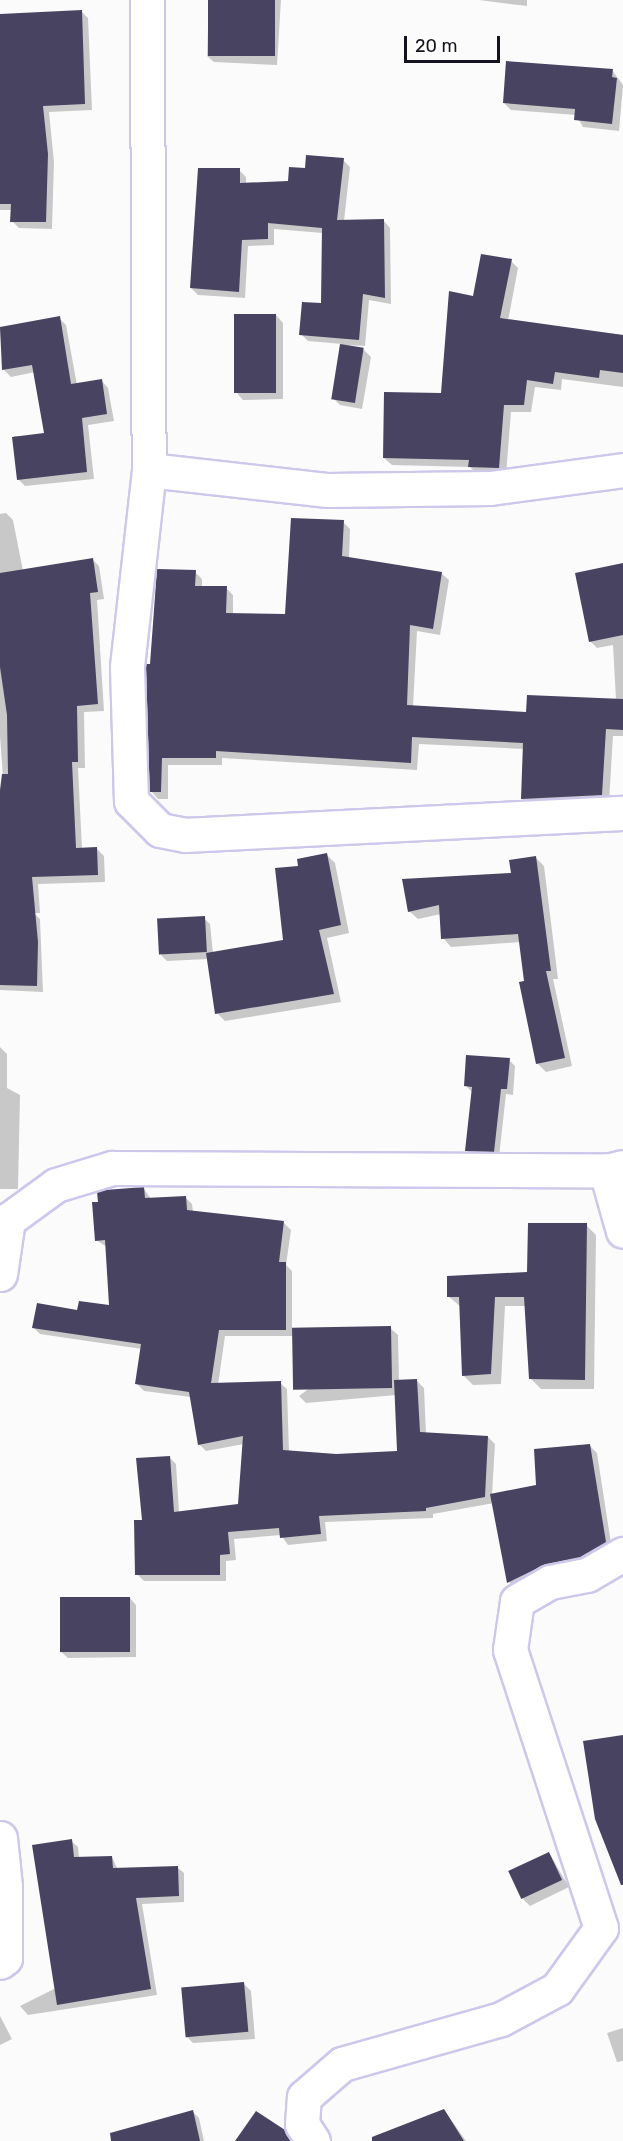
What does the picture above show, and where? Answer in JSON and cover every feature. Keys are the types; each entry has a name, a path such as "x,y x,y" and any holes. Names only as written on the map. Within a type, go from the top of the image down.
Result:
{"street":[{"path":"147,0 149,470 127,667 130,801 160,830 186,836 623,813"},
{"path":"149,470 328,490 490,488 623,470"},
{"path":"0,1274 9,1220 56,1185 112,1168 615,1169 623,1230"},
{"path":"313,2141 302,2124 304,2097 342,2064 501,2019 557,1989 601,1928 510,1650 517,1601 550,1582 587,1575 623,1554"},
{"path":"0,1838 5,1896 5,1958 0,1962"}],"building":[{"path":"208,0 275,0 275,56 208,56"},
{"path":"82,10 85,104 43,106 48,154 46,222 10,222 11,204 0,204 0,14"},
{"path":"506,61 613,69 612,77 617,78 612,124 574,120 575,109 503,103"},
{"path":"306,155 344,158 337,220 384,219 385,298 363,294 359,340 299,335 302,302 321,303 322,228 268,223 268,239 242,240 239,292 190,288 198,168 240,168 240,183 288,181 289,167 305,168"},
{"path":"481,254 512,259 500,318 623,335 623,373 600,370 599,378 555,372 553,384 527,380 524,405 504,405 499,468 468,467 469,460 383,458 384,392 441,393 449,291 473,296"},
{"path":"234,314 276,314 276,393 234,393"},
{"path":"60,316 71,384 102,379 107,414 82,418 87,472 17,480 12,437 44,433 32,365 2,370 0,327"},
{"path":"340,344 364,348 355,403 331,399"},
{"path":"291,518 344,520 342,556 442,572 433,629 410,625 407,705 526,712 527,695 623,699 623,730 606,729 602,795 521,799 523,743 412,737 411,763 216,751 216,758 162,758 161,792 149,792 146,664 150,664 157,569 196,570 195,586 227,586 226,613 285,614"},
{"path":"93,558 98,592 90,593 98,704 77,706 78,762 72,762 76,848 97,847 98,875 32,877 38,942 37,986 0,985 0,790 2,774 8,774 7,715 0,667 0,573"},
{"path":"623,563 623,635 589,642 575,573"},
{"path":"327,853 341,925 319,930 334,994 215,1014 206,953 283,940 275,868 298,866 297,859"},
{"path":"536,856 551,971 546,971 565,1058 536,1064 519,982 524,981 518,934 441,939 439,905 408,912 402,879 511,873 509,860"},
{"path":"205,916 207,952 159,954 157,919"},
{"path":"466,1055 510,1058 507,1089 501,1089 494,1152 465,1151 472,1087 464,1086"},
{"path":"144,1187 145,1198 186,1196 187,1210 284,1221 279,1262 286,1262 286,1330 219,1330 211,1383 281,1381 283,1450 336,1454 397,1451 394,1380 417,1379 420,1432 488,1436 485,1497 426,1508 426,1511 319,1516 321,1534 280,1538 279,1528 228,1532 230,1554 220,1555 220,1575 135,1575 134,1520 142,1520 136,1458 170,1456 174,1512 238,1504 243,1436 198,1445 189,1392 135,1384 141,1344 32,1328 37,1303 77,1310 79,1301 109,1305 105,1240 95,1241 92,1202 98,1202 97,1192"},
{"path":"528,1223 587,1223 585,1380 529,1379 524,1297 495,1297 491,1374 462,1376 459,1297 447,1297 447,1276 527,1272"},
{"path":"391,1326 392,1388 293,1390 292,1328"},
{"path":"590,1444 606,1542 580,1557 546,1564 507,1583 490,1494 536,1485 534,1449"},
{"path":"60,1597 130,1597 130,1652 60,1652"},
{"path":"623,1735 623,1885 621,1885 595,1819 583,1741"},
{"path":"72,1839 74,1857 112,1856 113,1868 178,1866 179,1896 136,1898 151,1989 57,2005 32,1845"},
{"path":"549,1852 562,1880 521,1899 508,1871"},
{"path":"244,1982 248,2032 186,2037 181,1987"},
{"path":"444,2109 464,2141 372,2141 372,2137"},
{"path":"193,2110 200,2141 111,2141 110,2133"},
{"path":"256,2111 285,2130 291,2141 235,2141"}]}
